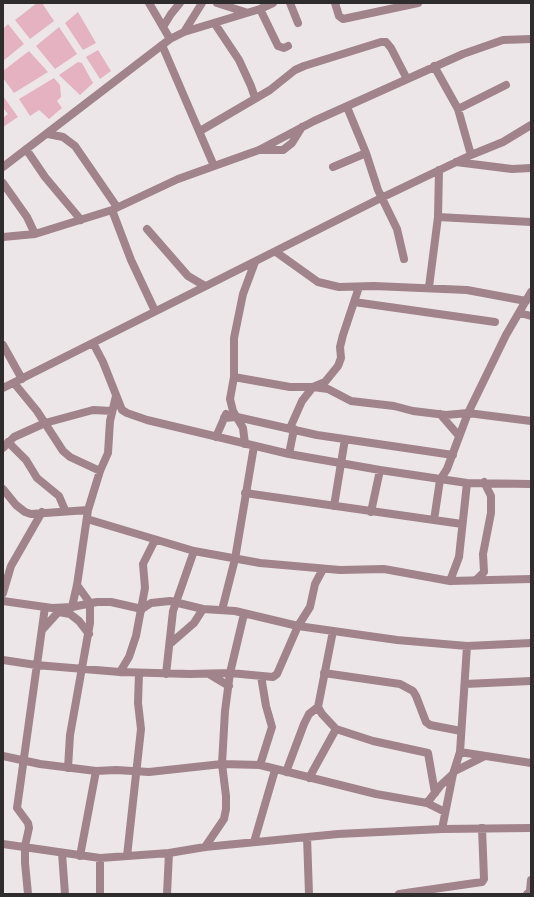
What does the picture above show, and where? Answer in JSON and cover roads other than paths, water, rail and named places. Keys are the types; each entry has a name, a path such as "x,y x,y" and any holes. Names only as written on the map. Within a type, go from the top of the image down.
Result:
{"street":[{"path":"149,3 170,39"},
{"path":"164,27 171,14 180,3"},
{"path":"184,32 202,3"},
{"path":"217,3 245,12"},
{"path":"3,167 48,134 109,84 170,39 184,32 215,24 245,12 260,9 273,3"},
{"path":"290,3 298,23"},
{"path":"335,3 339,16 343,19 418,3"},
{"path":"260,9 278,46 284,48 288,46"},
{"path":"215,24 232,47 251,86 255,98"},
{"path":"3,237 35,234 115,208 178,179 258,150 303,126 434,66 503,40 531,39"},
{"path":"200,131 270,90 304,66 386,42 407,79"},
{"path":"162,45 214,166"},
{"path":"434,66 458,109 471,155"},
{"path":"458,109 506,85"},
{"path":"251,86 270,90"},
{"path":"347,107 366,153 371,173 396,229 404,259"},
{"path":"3,388 382,198 471,155 503,142 531,125"},
{"path":"258,150 283,150 292,143 303,126"},
{"path":"48,134 63,137 75,146 115,208 131,260 155,311"},
{"path":"26,150 45,177 81,220"},
{"path":"333,168 366,153"},
{"path":"456,162 512,169 531,168"},
{"path":"429,287 438,217 439,170"},
{"path":"3,183 27,217 35,234"},
{"path":"438,217 531,222"},
{"path":"147,229 188,276 205,286"},
{"path":"276,252 318,282 343,287 429,287 478,291 526,301"},
{"path":"216,436 231,404 234,377 234,338 247,279 255,262"},
{"path":"235,272 247,279"},
{"path":"289,454 292,428 302,401 313,387 325,382 338,366 341,358 340,347 359,287"},
{"path":"434,520 440,480 453,454 468,413 506,335 531,292"},
{"path":"354,302 496,322"},
{"path":"520,313 531,316"},
{"path":"93,343 103,362 122,410 126,413 289,454 380,470 467,483 484,482 531,484"},
{"path":"3,345 18,381 63,451 70,457 100,471"},
{"path":"234,377 290,387 313,387 328,389 351,401 440,414 468,413 531,421"},
{"path":"72,607 77,585 88,510 100,471 108,453 108,432 116,396"},
{"path":"231,404 243,428 245,444"},
{"path":"65,510 59,496 37,478 26,460 5,445 45,423 93,410 112,411"},
{"path":"440,414 459,436"},
{"path":"224,418 237,417 318,435 453,454"},
{"path":"232,440 243,428"},
{"path":"334,506 345,439"},
{"path":"222,610 235,559 254,446"},
{"path":"371,512 380,470"},
{"path":"476,580 484,572 484,548 490,513 491,496 484,482"},
{"path":"450,581 459,557 462,524 467,497 467,483"},
{"path":"3,488 8,497 25,512 31,514 65,510 88,510"},
{"path":"245,493 462,524"},
{"path":"3,592 11,566 42,512"},
{"path":"87,519 194,551 235,559 323,569 384,569 450,581 531,579"},
{"path":"120,672 131,652 142,609 146,583 143,564 155,540"},
{"path":"166,674 171,644 173,611 194,551"},
{"path":"3,660 36,665 120,672 166,674 230,673 273,677 277,674 298,626 310,607 315,584 323,569"},
{"path":"68,768 70,735 89,634 90,604 77,585"},
{"path":"3,601 60,610 70,614 89,634"},
{"path":"42,630 60,610 72,607 111,602 142,609 151,603 160,601 177,602 203,608 222,610 298,626 397,640 467,646 531,643"},
{"path":"28,894 25,880 25,846 29,828 28,823 17,808 45,607"},
{"path":"171,644 194,623 203,608"},
{"path":"205,847 224,819 226,809 222,764 230,673 244,614"},
{"path":"286,772 304,724 309,714 318,707 333,631"},
{"path":"442,829 460,752 467,646"},
{"path":"71,667 85,655"},
{"path":"127,856 141,729 138,703 139,673"},
{"path":"209,674 229,686"},
{"path":"324,674 400,684 413,691 426,722 430,725 461,731"},
{"path":"260,765 272,727 266,706 261,676"},
{"path":"465,684 531,680"},
{"path":"318,707 327,720 336,729 373,741 428,753 435,793"},
{"path":"309,778 336,729"},
{"path":"460,752 483,757 531,763"},
{"path":"3,756 68,768 96,771 124,770 137,772 222,764 260,765 275,770 376,794 427,803 445,812"},
{"path":"427,803 454,773 483,757"},
{"path":"254,842 275,770"},
{"path":"80,856 96,771"},
{"path":"399,894 482,882 484,879 482,828"},
{"path":"3,844 100,858 169,853 205,847 307,837 442,829 531,828"},
{"path":"307,837 309,894"},
{"path":"62,853 65,894"},
{"path":"168,894 169,853"},
{"path":"100,858 100,894"},
{"path":"527,894 530,891 531,880"}]}
